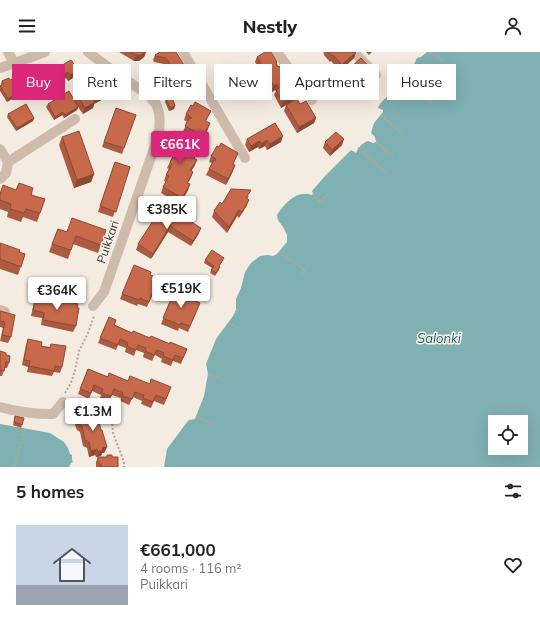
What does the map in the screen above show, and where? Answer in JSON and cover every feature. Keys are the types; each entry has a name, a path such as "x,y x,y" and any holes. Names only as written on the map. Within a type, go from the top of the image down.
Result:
{"street":[{"path":"8,52 14,63"},
{"path":"0,68 45,52"},
{"name":"Puikkari","path":"88,52 147,95 156,104 160,122 158,137 104,292 93,306"},
{"path":"183,52 245,158"},
{"path":"277,52 286,64"},
{"path":"354,52 365,64"},
{"path":"8,162 75,119"},
{"path":"0,149 8,162 6,172 0,179"},
{"path":"0,407 18,412 53,414 63,402"}],"path":[{"path":"430,52 444,61"},
{"path":"381,115 404,135"},
{"path":"376,142 393,156"},
{"path":"358,148 387,174"},
{"path":"313,194 320,202 329,194"},
{"path":"279,252 305,270"},
{"path":"302,275 308,266"},
{"path":"63,402 65,393 75,370 79,351 95,317 93,306"},
{"path":"228,323 241,329"},
{"path":"208,374 226,381"},
{"path":"196,416 212,424"},
{"path":"112,420 114,433 124,462 124,467"},
{"path":"14,467 25,429"}],"water":[{"name":"Salonki","path":"427,52 540,52 540,467 164,467 167,449 187,422 195,419 204,396 208,374 206,364 216,339 236,310 236,299 241,288 245,272 251,263 260,256 273,256 277,254 287,242 287,235 278,220 277,215 283,206 301,194 312,195 312,191 325,176 351,150 356,153 358,149 366,142 376,142 375,137 371,133 374,123 383,112 383,110 378,108 379,105 387,97 387,100 456,100 456,64 414,64 417,58 421,57"},
{"path":"0,424 50,433 64,442 72,455 73,462 69,467 0,467"}],"building":[{"path":"130,52 145,52 141,55 136,55"},
{"path":"160,52 176,52 183,64 170,64 166,58 155,55"},
{"path":"265,52 271,52 277,62 278,67 279,66 280,68 280,97 276,90 279,88 277,84 274,86 272,83 272,64 261,64 257,57"},
{"path":"328,52 356,52 343,64 341,64 333,55 332,56"},
{"path":"361,58 367,64 354,64"},
{"path":"71,60 74,64 73,73 70,75 68,72 65,74 64,64"},
{"path":"9,78 10,80 12,79 12,97 8,99 0,86 4,84 2,81"},
{"path":"69,91 78,107 65,115 63,112 55,117 48,104 54,100 65,100 65,93"},
{"path":"80,100 93,100 95,102 85,108"},
{"path":"166,100 173,100 175,106 170,108"},
{"path":"295,100 298,100 300,104 306,101 316,118 299,127 286,105"},
{"path":"195,102 211,111 205,121 210,123 203,136 185,126 189,118 191,119 191,117 186,114 191,105 193,106"},
{"path":"26,104 34,118 17,128 8,114"},
{"path":"116,108 136,115 124,148 104,142"},
{"path":"275,123 283,136 270,144 267,140 261,144 260,141 251,146 247,139"},
{"path":"79,131 94,174 77,180 62,137"},
{"path":"175,131 189,139 186,144 198,150 194,158 197,160 190,170 193,172 187,183 190,184 182,198 163,187 169,176 166,175 172,164 170,162 177,152 167,146"},
{"path":"336,132 344,139 332,150 325,142"},
{"path":"221,143 238,153 233,164 235,165 228,179 209,169 216,159 211,156 217,146 219,147"},
{"path":"115,162 130,167 116,212 100,206"},
{"path":"19,183 33,188 31,195 45,199 40,213 26,209 24,213 10,209 11,204 0,200 3,185 16,190"},
{"path":"231,189 251,190 246,198 249,200 242,212 239,210 229,227 214,211 220,202 222,204"},
{"path":"160,210 165,213 166,211 172,215 174,211 201,228 193,241 170,226 153,254 138,244"},
{"path":"72,218 106,230 101,245 76,236 71,250 52,244 58,229 67,232"},
{"path":"0,243 20,250 19,252 25,254 21,267 0,259"},
{"path":"212,250 224,258 216,273 211,270 214,266 205,260"},
{"path":"134,265 151,272 150,275 159,278 149,302 140,298 139,300 122,294"},
{"path":"175,290 192,297 191,299 200,303 190,326 181,323 180,325 163,318"},
{"path":"36,296 78,304 77,308 79,308 76,326 43,320 44,313 33,310"},
{"path":"0,311 15,315 11,337 2,335 5,322 0,321"},
{"path":"109,317 116,320 114,325 132,333 133,331 150,338 151,336 187,349 183,358 175,355 173,360 163,356 164,353 157,350 154,355 145,351 146,348 138,345 136,350 127,346 128,343 120,339 118,345 100,338"},
{"path":"28,339 42,342 41,346 50,348 51,344 66,346 62,367 55,366 54,371 29,366 30,361 24,360"},
{"path":"0,351 10,356 9,363 6,362 4,371 0,370"},
{"path":"88,369 108,377 109,373 128,381 130,376 150,384 151,379 171,387 166,399 156,395 153,402 143,398 144,395 135,392 132,399 122,396 123,393 114,389 111,396 102,393 103,389 94,385 91,393 80,389"},
{"path":"91,414 91,416 97,414 107,447 102,448 103,450 98,452 97,449 91,451 89,442 85,440 82,426 79,424 77,419"},
{"path":"15,416 24,418 22,425 14,422"},
{"path":"107,455 118,457 118,467 101,467 98,462 98,457 107,457"}]}
